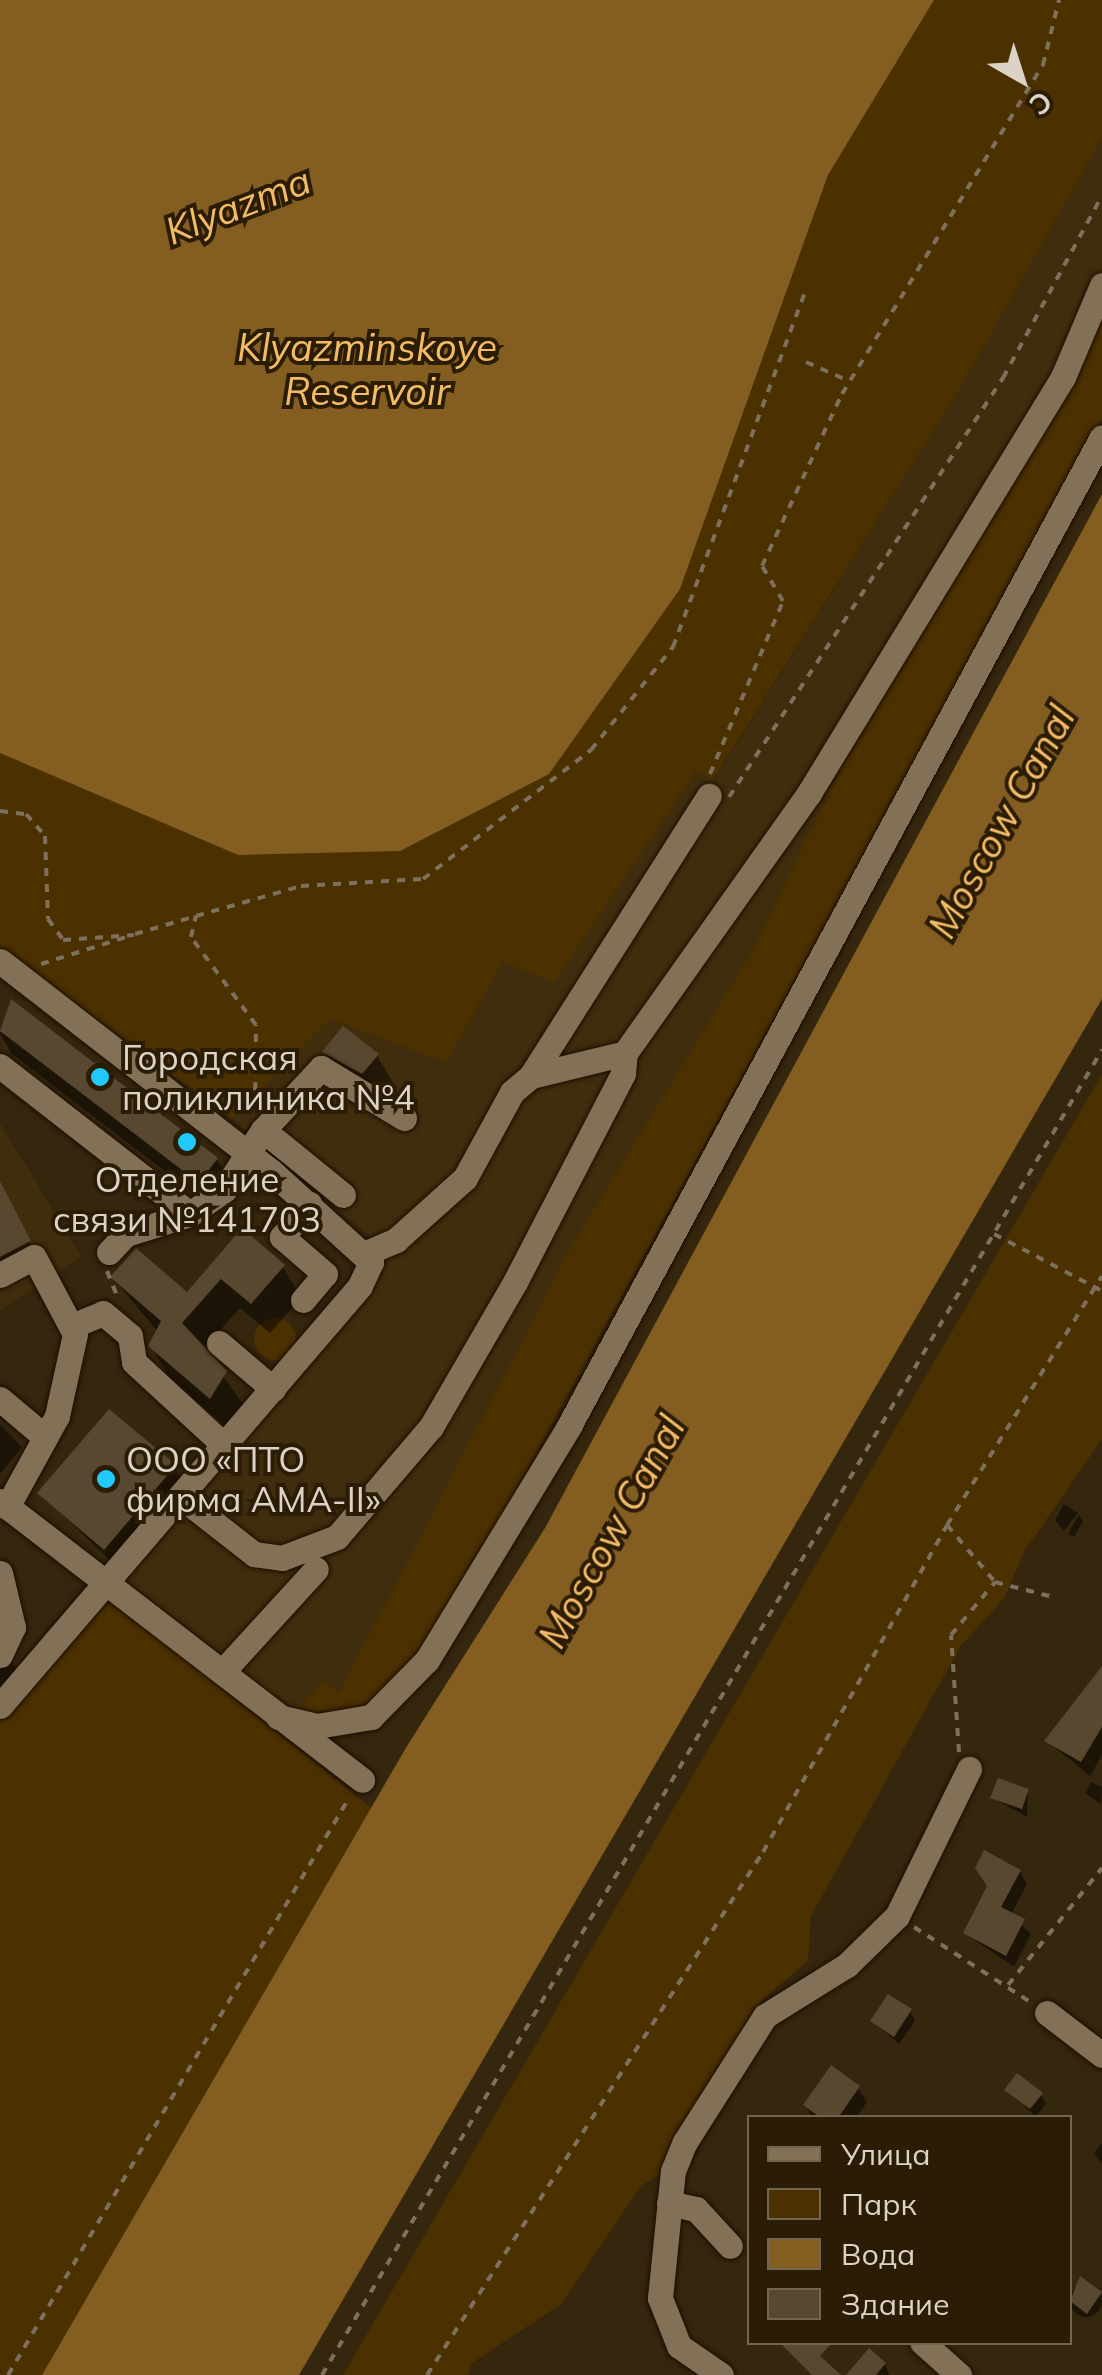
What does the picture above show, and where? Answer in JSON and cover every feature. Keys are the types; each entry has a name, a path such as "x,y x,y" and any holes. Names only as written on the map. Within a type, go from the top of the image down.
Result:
{"street":[{"path":"181,1498 254,1554 282,1558 336,1537 359,1516 431,1427 515,1282 623,1074 625,1053 809,793 1063,377 1102,284"},
{"path":"278,1717 316,1726 370,1717 427,1660 569,1426 1102,437"},
{"path":"366,1253 396,1240 465,1178 512,1092 532,1076 709,796"},
{"path":"0,1706 370,1274 366,1253 309,1204 2,967"},
{"path":"532,1076 625,1053"},
{"path":"0,1066 190,1214"},
{"path":"109,1252 126,1234 211,1204 249,1159 263,1130 321,1068 404,1118"},
{"path":"263,1130 342,1195"},
{"path":"303,1300 325,1274 282,1237 309,1204"},
{"path":"0,1275 34,1257 74,1325 45,1437 4,1504 104,1585 362,1780"},
{"path":"74,1325 103,1313 130,1336 134,1362 225,1446"},
{"path":"219,1343 273,1389"},
{"path":"0,1399 45,1437"},
{"path":"222,1672 316,1569"},
{"path":"0,1573 14,1627 0,1655"},
{"path":"721,2375 685,2368 662,2308 669,2203 685,2142 765,2016 846,1964 898,1916 969,1769"},
{"path":"1047,2014 1102,2055"},
{"path":"669,2203 696,2209 730,2246"},
{"path":"925,2345 958,2375"}],"path":[{"path":"1059,0 1043,65 849,381 762,566 783,601 758,643 709,796 724,801 736,792 1002,378 1102,196"},
{"path":"2,967 69,963 134,935 301,886 424,879 591,750 673,646 807,287"},
{"path":"806,362 849,381"},
{"path":"0,811 26,814 45,836 48,918 63,940 134,935"},
{"path":"196,916 191,937 256,1024 263,1130"},
{"path":"322,2375 1102,1050"},
{"path":"994,1234 1099,1290"},
{"path":"103,1313 119,1294 106,1282 109,1252"},
{"path":"427,2375 763,1852 948,1525 1099,1290 1102,1276"},
{"path":"948,1525 995,1582 1057,1598"},
{"path":"969,1769 948,1659 951,1635 995,1582"},
{"path":"8,2375 362,1780"},
{"path":"1005,1983 1102,1868"},
{"path":"898,1916 1047,2014"}],"shaded area":[{"path":"1102,138 1102,315 870,710 751,953 574,1241 339,1694 291,1714 122,1581 382,1273 377,1243 232,1119 330,1019 446,1063 503,962 554,983 697,771 714,780 959,390"},
{"path":"0,1123 81,1256 0,1310"}],"green space":[{"path":"934,0 1102,0 1102,138 959,390 713,780 696,772 554,983 503,962 446,1063 330,1019 232,1119 0,947 0,753 238,855 680,589 828,175"},
{"path":"1102,315 1102,418 471,1571 411,1666 367,1708 291,1714 324,1681 339,1693 574,1241 751,953 870,710"},
{"path":"1102,1074 1102,1439 1024,1552 1005,1597 960,1647 811,1916 808,1961 762,2000 683,2123 664,2171 641,2186 561,2304 472,2363 468,2375 343,2375"},
{"path":"275,1318 290,1324 296,1339 290,1354 275,1360 260,1354 254,1339 260,1324"},
{"path":"91,1584 371,1808 42,2375 0,2375 0,1691"}],"water":[{"name":"Klyazminskoye Reservoir","path":"0,0 934,0 828,175 680,589 549,774 400,851 238,855 0,753"},
{"name":"Moscow Canal","path":"1102,494 1102,999 299,2375 42,2375 407,1746 545,1528"}],"building":[{"path":"11,999 218,1158 199,1183 0,1031"},
{"path":"343,1026 379,1054 362,1074 322,1052"},
{"path":"0,1181 31,1241 0,1257"},
{"path":"242,1228 285,1265 251,1304 221,1279 182,1323 227,1371 210,1399 148,1346 161,1321 110,1277 136,1248 187,1292"},
{"name":"ООО «ПТО фирма АМА-II»","path":"109,1409 176,1465 104,1550 37,1493"},
{"path":"1102,1666 1102,1727 1081,1762 1044,1741"},
{"path":"998,1778 1029,1789 1022,1809 990,1798"},
{"path":"984,1850 1021,1870 1001,1907 1025,1919 1006,1956 963,1933 987,1886 975,1868"},
{"path":"888,1994 912,2009 894,2037 870,2021"},
{"path":"831,2065 860,2086 840,2115 817,2115 803,2105"},
{"path":"1017,2073 1043,2093 1030,2109 1004,2090"},
{"path":"1080,2276 1102,2292 1087,2314 1072,2303"},
{"path":"782,2345 830,2345 820,2356 841,2375 812,2375"},
{"path":"869,2348 886,2363 876,2375 846,2375"}],"place":[{"name":"Городская поликлиника №4","path":"100,1077"},
{"name":"Отделение связи №141703","path":"187,1142"},
{"name":"ООО «ПТО фирма АМА-II»","path":"106,1479"}],"water label":[{"name":"Klyazma","path":"238,206"}]}
